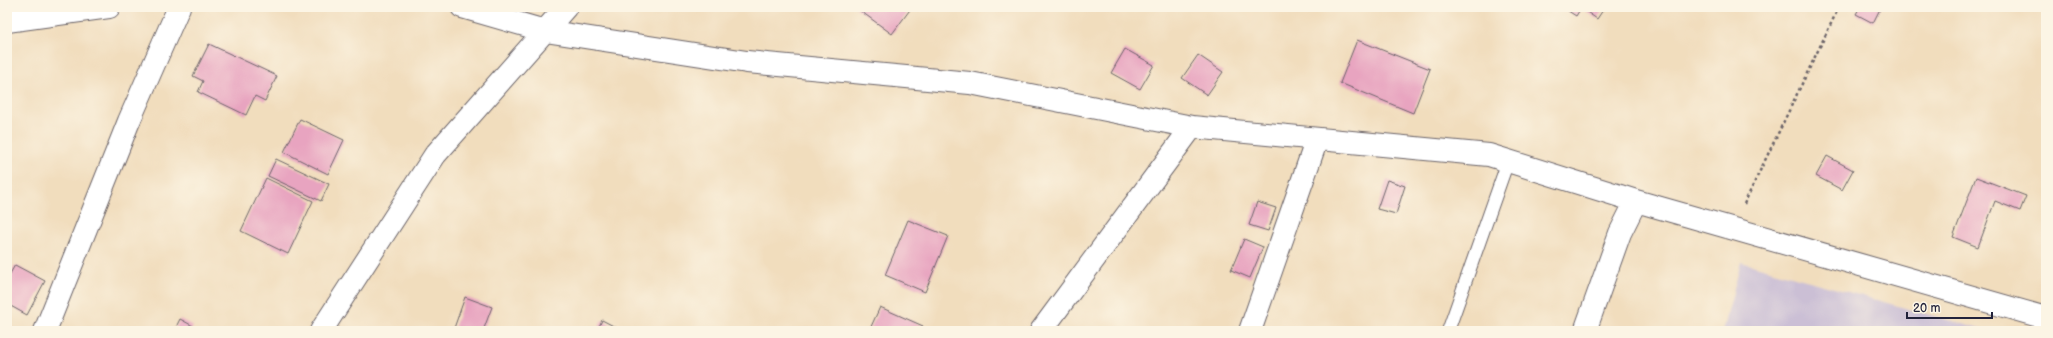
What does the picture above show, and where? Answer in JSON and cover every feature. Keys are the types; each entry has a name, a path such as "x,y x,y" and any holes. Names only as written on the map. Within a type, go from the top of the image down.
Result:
{"street":[{"path":"7,21 109,7"},
{"path":"45,331 129,121 179,7"},
{"path":"462,7 545,31 747,62 970,83 1192,127 1489,155 1636,201 2046,318"},
{"path":"321,331 435,155 566,7"},
{"path":"1041,331 1192,127"},
{"path":"1250,331 1317,139"},
{"path":"1585,331 1620,233 1636,201"}],"lane":[{"path":"1448,331 1508,161"}],"path":[{"path":"1732,228 1839,7"}],"shaded area":[{"path":"1741,262 1987,331 1723,331"}],"building":[{"path":"855,7 912,7 892,34"},
{"path":"1562,7 1605,7 1597,19 1581,8 1576,16"},
{"path":"1860,7 1881,7 1873,23 1856,14"},
{"path":"1357,40 1430,69 1413,113 1340,83"},
{"path":"209,44 277,76 265,101 255,96 246,115 198,92 203,81 193,76"},
{"path":"1125,49 1154,65 1140,89 1111,73"},
{"path":"1198,55 1223,72 1207,95 1182,78"},
{"path":"300,119 344,140 328,174 284,152"},
{"path":"1827,156 1853,170 1842,190 1816,176"},
{"path":"276,159 329,184 321,201 268,176"},
{"path":"1976,177 2026,196 2020,211 1995,201 1978,247 1953,237"},
{"path":"266,178 313,201 288,254 241,231"},
{"path":"1387,180 1405,186 1396,214 1377,209"},
{"path":"1257,202 1276,208 1268,231 1249,225"},
{"path":"908,220 948,236 925,292 885,275"},
{"path":"1244,239 1263,247 1250,278 1231,270"},
{"path":"15,265 45,281 27,315 7,304 7,279"},
{"path":"465,297 492,307 483,331 453,331"},
{"path":"880,307 923,326 921,331 869,331"},
{"path":"180,319 193,326 191,331 174,331"},
{"path":"602,320 623,331 597,331"}]}
